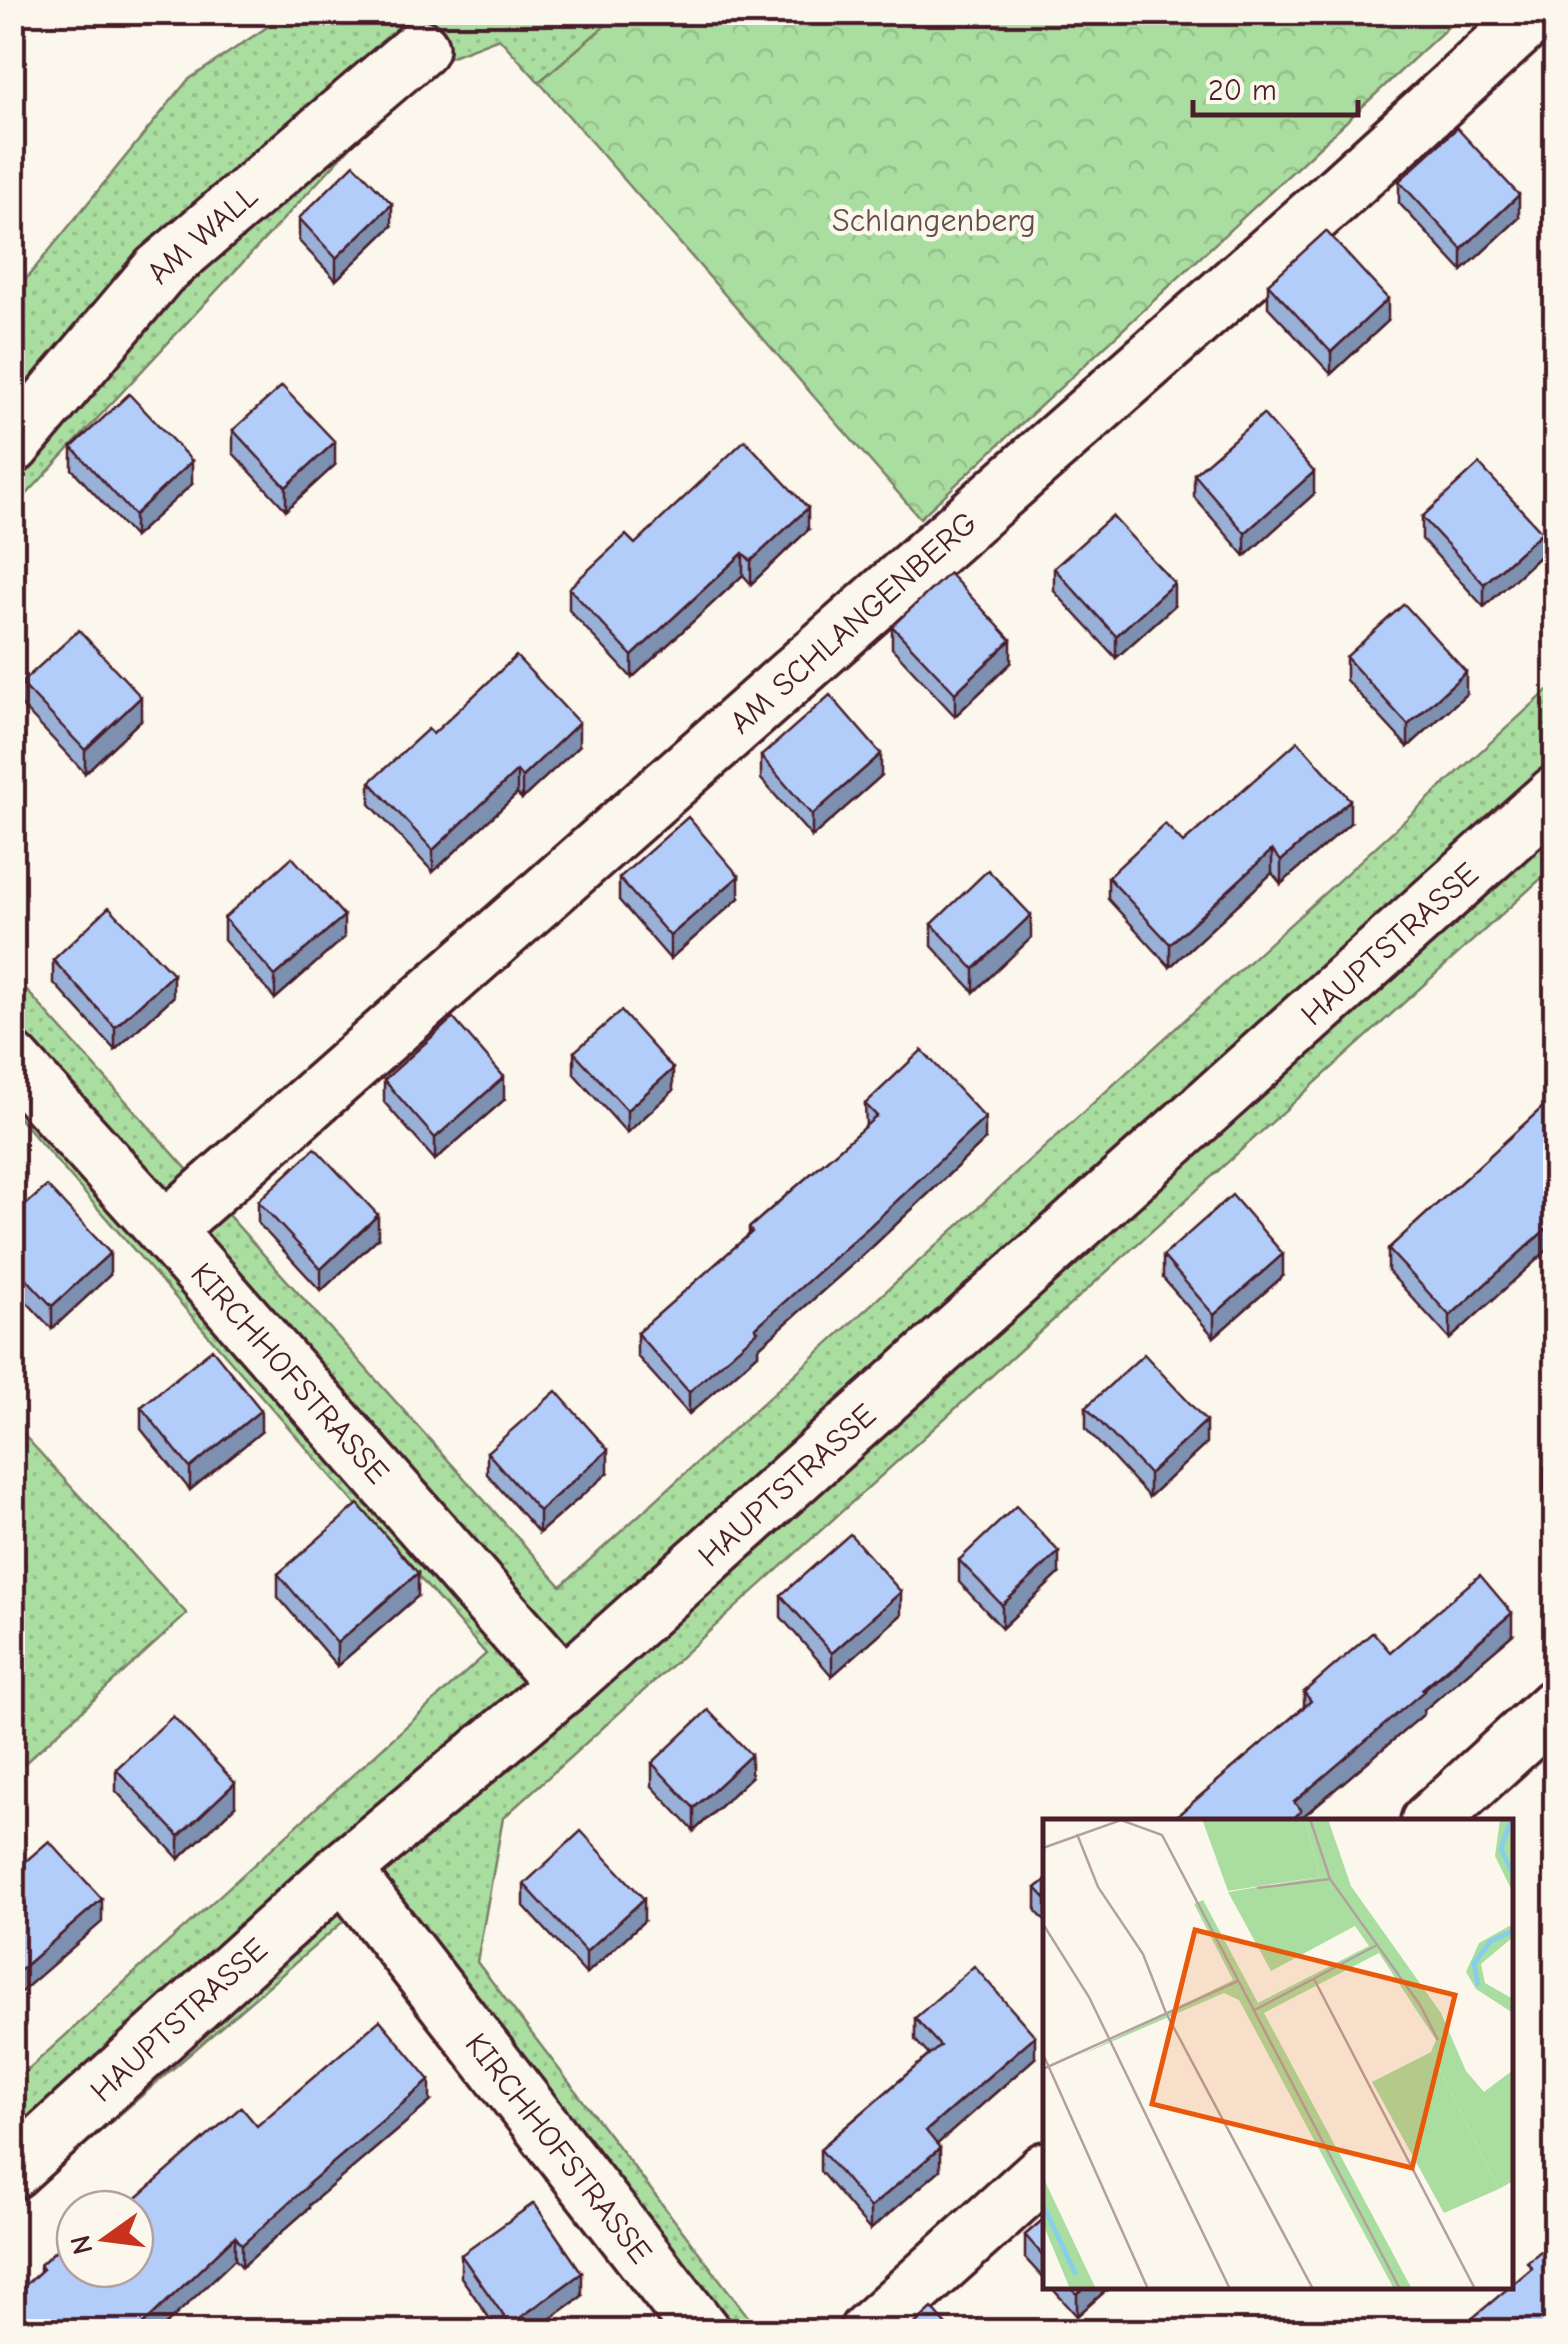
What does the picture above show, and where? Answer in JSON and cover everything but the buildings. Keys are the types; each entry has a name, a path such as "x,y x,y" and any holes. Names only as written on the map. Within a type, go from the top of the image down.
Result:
{"street":[{"name":"AM SCHLANGENBERG","path":"166,1230 1302,226 1537,12"},
{"name":"AM WALL","path":"12,446 159,271 420,48"},
{"name":"HAUPTSTRASSE","path":"12,2172 343,1870 564,1685 1556,794"},
{"name":"KIRCHHOFSTRASSE","path":"12,1061 166,1230 564,1685"},
{"path":"1431,1819 1556,1706"},
{"name":"KIRCHHOFSTRASSE","path":"343,1870 702,2332"},
{"path":"868,2332 1043,2173"}],"green space":[{"path":"288,13 620,13 539,82 499,38 426,66 13,509 13,295 188,80"},
{"name":"Schlangenberg","path":"620,13 1463,13 920,518 539,82"},
{"path":"1555,684 1555,866 503,1818 477,1962 759,2331 679,2331 354,1912 13,2207 13,2083 486,1654 13,1111 12,974 561,1586"},
{"path":"12,1422 187,1614 13,1774 12,1774"}]}
